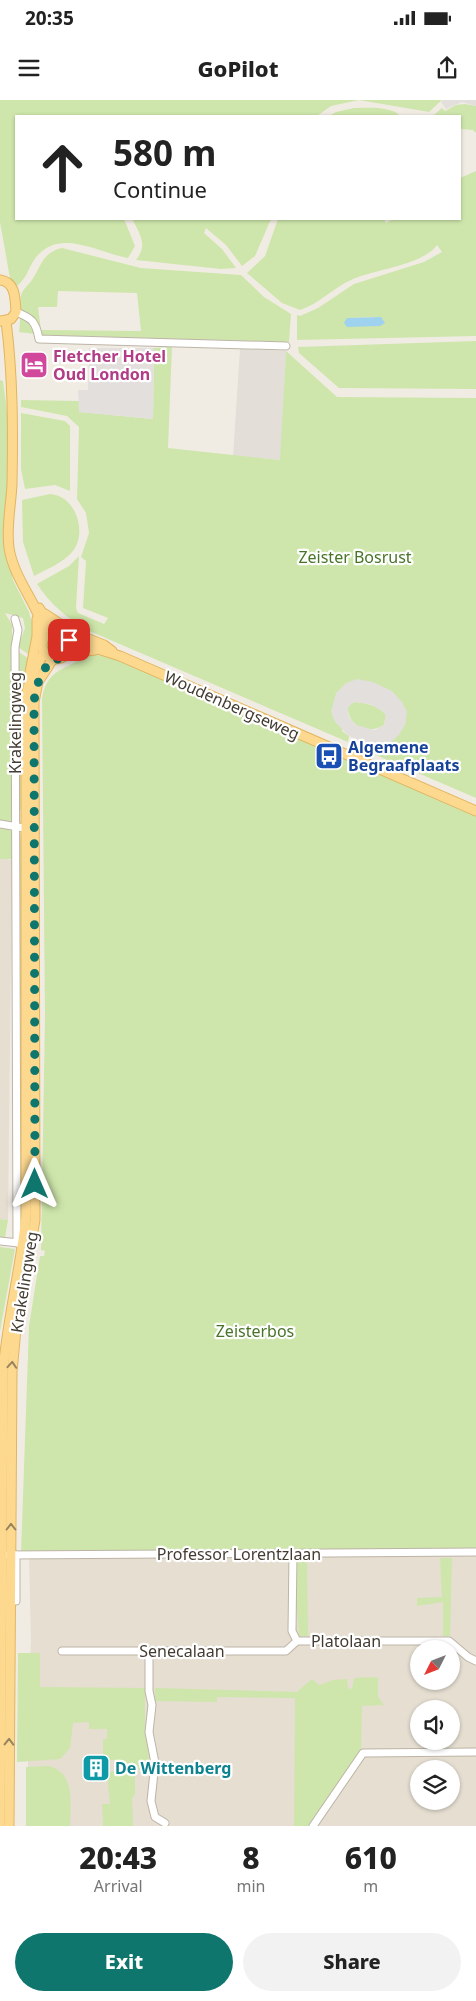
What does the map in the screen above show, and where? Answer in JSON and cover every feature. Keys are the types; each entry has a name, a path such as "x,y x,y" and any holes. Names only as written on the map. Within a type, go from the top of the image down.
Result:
{"main road":[{"path":"0,280 7,281 13,288 16,312 12,319 3,321 13,397 10,515 16,562 39,614 50,633"},
{"path":"39,614 78,636 104,645 114,654"},
{"path":"30,680 39,614"},
{"path":"50,633 63,633 69,640 68,653 59,659 53,659 44,652 42,641 50,633"},
{"name":"Woudenbergseweg","path":"69,640 96,650 114,654 476,812"},
{"name":"Woudenbergseweg","path":"68,653 96,650"},
{"name":"Krakelingweg","path":"0,1826 5,1764 10,1555 5,1350 23,1245 27,1163 29,829 26,696 30,680 44,652"},
{"name":"Krakelingweg","path":"29,829 34,697 38,682 53,659"},
{"name":"Krakelingweg","path":"5,1764 8,1826"}],"street":[{"path":"16,312 27,316 34,322 39,339 286,346"},
{"name":"Krakelingweg","path":"15,619 18,630 15,647 15,828 23,1245"},
{"path":"0,824 29,829"},
{"path":"0,1241 23,1245"},
{"name":"Professor Lorentzlaan","path":"10,1555 476,1552"},
{"name":"Platolaan","path":"292,1554 292,1631 298,1641 449,1641 468,1658 476,1661"},
{"name":"Krakelingweg","path":"10,1555 16,1601"},
{"name":"Senecalaan","path":"62,1651 286,1651 298,1641"},
{"path":"149,1651 149,1691 152,1706 149,1732 155,1763 151,1801 155,1817 164,1823"},
{"path":"313,1826 363,1753 476,1752"}],"shaded area":[{"path":"443,100 476,100 476,106 462,102 446,109 441,102"},
{"path":"89,348 154,348 153,419 79,412 78,390 88,390"},
{"path":"240,349 286,351 281,460 233,456"},
{"path":"357,679 373,682 392,691 402,702 407,712 405,725 399,735 391,742 380,745 365,743 349,736 335,722 331,712 336,693 346,683","holes":["354,702 370,704 386,715 384,725 375,730 356,725 349,718 348,713 348,707"]},
{"path":"0,858 12,860 8,1220 0,1219"},
{"path":"29,1553 476,1554 476,1826 28,1826 28,1688 31,1642"}],"green space":[{"path":"0,100 359,100 331,106 318,115 15,115 15,220 124,220 135,246 128,258 81,245 57,244 47,248 37,256 16,287 11,284 0,222"},
{"path":"359,100 442,100 429,112"},
{"path":"456,105 476,106 476,133 473,130 461,129 461,115 434,115 442,108 445,111"},
{"path":"354,108 372,108 385,109 399,115 331,115"},
{"path":"476,171 476,336 297,340 297,315 300,316 318,308 354,284 424,262 442,252 437,245 420,258 351,280 300,310 282,303 247,273 265,256 278,220 384,220 386,223 391,220 461,220 461,178","holes":["381,317 380,326 347,318"]},
{"path":"132,220 271,220 255,256 242,266 226,245 206,228 204,233 222,249 236,268 221,269 136,260 142,249 140,235"},
{"path":"62,248 141,268 241,275 264,297 291,314 289,342 43,335 19,332 20,300 24,289 32,280 43,260 56,250","holes":["58,291 137,293 141,331 41,330 38,307 57,307"]},
{"path":"476,341 476,389 339,388 299,353 298,347"},
{"name":"Zeister Bosrust","path":"172,347 168,448 280,460 286,351 337,397 476,398 476,798 362,749 365,743 371,744 405,725 406,712 402,702 346,683 342,731 349,736 348,742 87,630 59,610 37,584 69,566 79,556 76,608 78,613 104,624 108,618 83,608 86,561 81,557 89,533 86,513 77,499 79,427 67,416 21,407 21,400 79,401 80,412 153,419 154,348"},
{"path":"0,380 3,381 9,427 5,544 13,580 29,612 34,630 31,656 18,647 25,628 23,618 5,613 12,625 11,822 0,821"},
{"path":"21,413 65,421 70,426 70,491 55,485 25,489 21,469"},
{"path":"50,494 59,496 72,507 79,525 79,534 73,551 65,559 34,576 23,542 22,500"},
{"path":"56,636 62,639 65,645 62,651 56,654 50,651 47,645 50,639"},
{"path":"17,651 31,660 21,693 21,774 24,810 17,810"},
{"name":"Zeisterbos","path":"82,654 83,658 86,654 116,657 476,808 476,1552 21,1553 29,1326 40,1256 44,1256 45,1251 41,1250 45,1015 42,698 45,687 50,679 62,669 74,663"},
{"path":"354,702 367,704 379,709 386,715 384,725 378,728 366,729 355,724 351,719 348,707"},
{"path":"0,827 13,831 14,859 0,859"},
{"path":"18,833 23,841 24,997 18,996"},
{"path":"0,1219 8,1220 5,1238 0,1237"},
{"path":"0,1247 15,1249 0,1331"},
{"path":"293,1557 307,1557 308,1636 299,1636"},
{"path":"440,1558 452,1558 450,1636 443,1636 443,1602 417,1606 417,1598 442,1597"},
{"path":"18,1653 40,1653 40,1687 145,1688 145,1731 150,1764 149,1769 144,1771 135,1768 135,1795 132,1798 133,1826 103,1826 102,1804 110,1804 107,1773 114,1771 114,1760 103,1760 103,1739 107,1739 107,1729 89,1729 89,1722 73,1723 70,1748 60,1759 17,1762"},
{"path":"354,1678 378,1678 378,1697 384,1705 362,1706 361,1753 310,1826 294,1826 295,1698 217,1697 217,1702 155,1701 155,1688 297,1692 312,1679 319,1685 333,1680 347,1679 348,1688 352,1689"},
{"path":"49,1766 64,1775 68,1783 70,1791 70,1826 26,1826 26,1767"}],"water":[{"path":"381,317 385,323 380,326 347,327 344,323 347,318"}],"place":[{"name":"Fletcher Hotel Oud London","path":"34,365"},
{"name":"Algemene Begraafplaats","path":"329,756"},
{"name":"De Wittenberg","path":"96,1768"}],"route":[{"path":"35,1184 34,702 38,682 53,659 59,659 68,653 70,649 69,640"}]}
